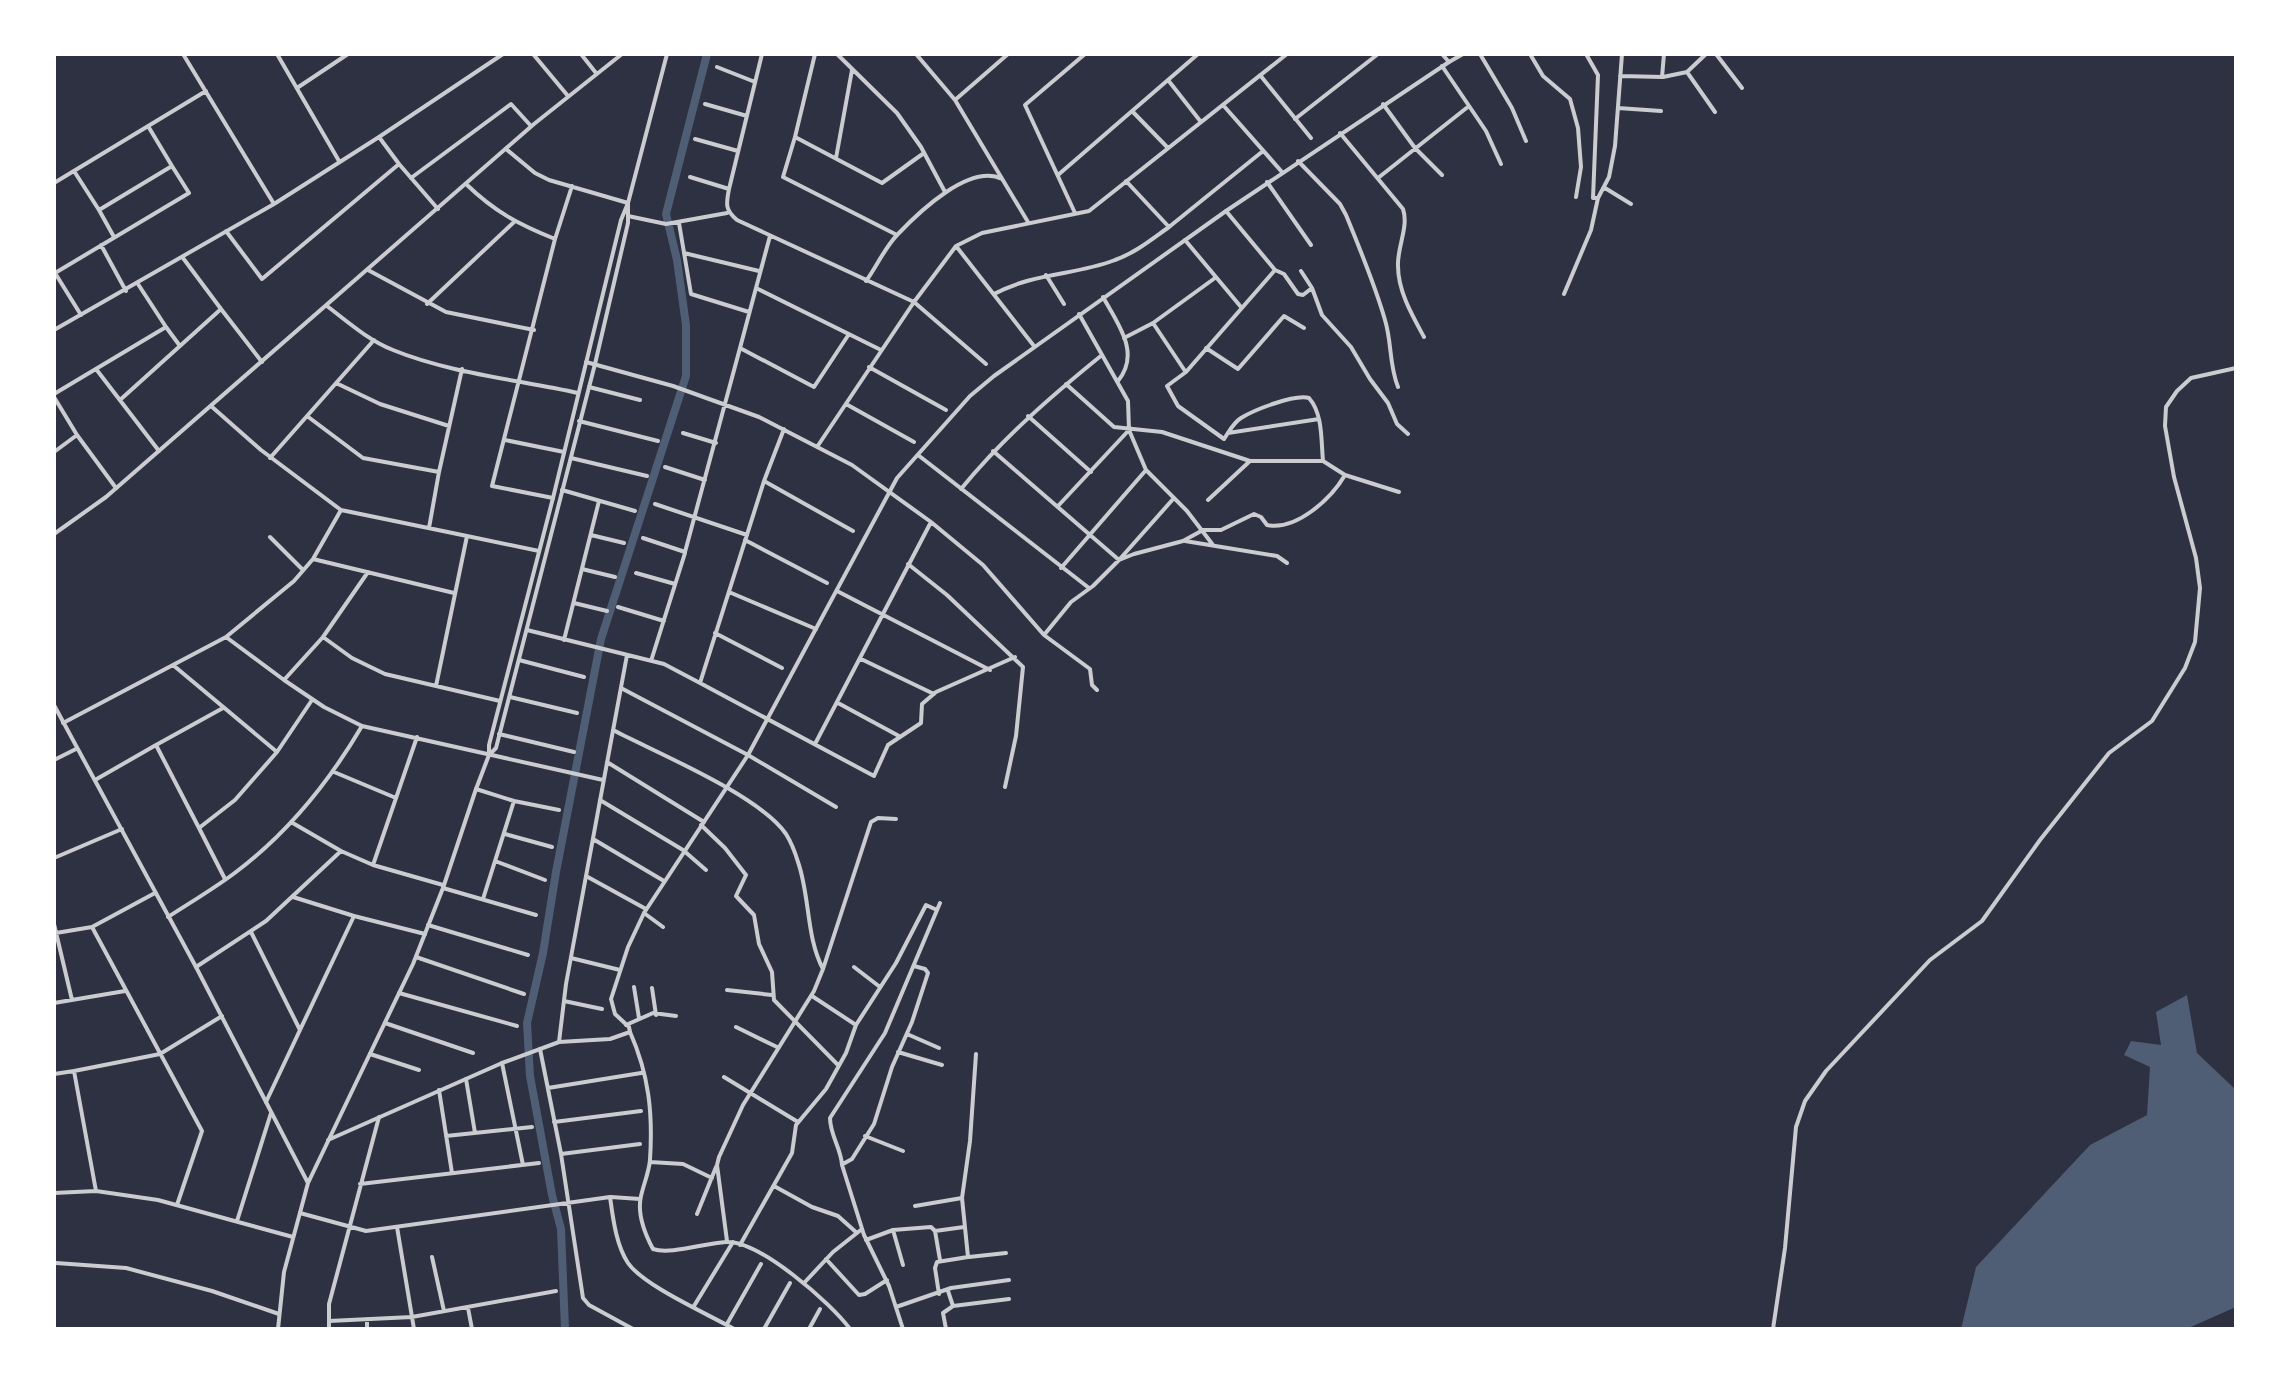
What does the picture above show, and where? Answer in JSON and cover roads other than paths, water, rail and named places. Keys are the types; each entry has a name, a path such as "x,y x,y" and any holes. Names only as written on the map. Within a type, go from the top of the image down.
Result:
{"street":[{"path":"183,54 274,204"},
{"path":"277,54 339,161"},
{"path":"297,88 348,54"},
{"path":"54,330 274,204 503,54"},
{"path":"533,54 568,96"},
{"path":"581,54 596,73"},
{"path":"54,534 116,488 531,126 622,54"},
{"path":"278,1329 284,1272 308,1183 416,957 489,755 621,220 667,54"},
{"path":"762,54 729,189 728,213 737,220 914,302 986,364"},
{"path":"815,54 783,177 897,235"},
{"path":"837,54 897,113 945,192"},
{"path":"916,54 955,100 1028,223"},
{"path":"955,100 1008,54"},
{"path":"1076,213 1025,105 1085,54"},
{"path":"1058,175 1198,54"},
{"path":"817,447 869,367 956,246 982,233 1089,211 1287,54"},
{"path":"1295,119 1378,54"},
{"path":"850,1329 820,1296 761,1253 730,1242 661,1252 653,1249 644,1232 640,1199 650,1162 649,1096 643,1061 626,1025 615,1014 611,999 645,911 748,755 888,490 970,396 1032,343 1079,314 1267,182 1278,168 1298,161 1442,66 1446,58 1463,54"},
{"path":"1480,54 1512,108 1526,141"},
{"path":"1530,54 1543,76 1570,99 1578,128 1581,167 1576,197"},
{"path":"1586,54 1598,75 1593,198 1598,198"},
{"path":"1564,294 1591,230 1598,198 1605,188 1615,146 1622,54"},
{"path":"1662,77 1664,54"},
{"path":"1620,76 1662,77 1687,72 1706,54"},
{"path":"1716,54 1742,88"},
{"path":"1442,66 1486,131 1501,164"},
{"path":"717,67 755,82"},
{"path":"836,158 852,69"},
{"path":"1687,72 1715,112"},
{"path":"1260,75 1311,138"},
{"path":"1168,80 1201,122"},
{"path":"54,183 206,91"},
{"path":"411,178 511,104 531,126"},
{"path":"705,104 747,116"},
{"path":"1383,104 1415,148 1442,175"},
{"path":"1223,105 1278,168"},
{"path":"1378,178 1469,106"},
{"path":"1618,108 1661,111"},
{"path":"1132,111 1168,148"},
{"path":"81,315 54,272 189,193 148,126"},
{"path":"1340,133 1405,215 1397,263 1399,278 1411,313 1424,337"},
{"path":"379,137 438,209"},
{"path":"795,137 882,183 924,153"},
{"path":"695,139 738,151"},
{"path":"506,149 535,173 628,203"},
{"path":"994,294 1018,282 1116,260 1169,227 1263,151"},
{"path":"1298,161 1340,204 1346,215 1385,320 1392,351 1391,367 1398,387"},
{"path":"226,231 262,279 399,164"},
{"path":"99,210 172,166"},
{"path":"74,171 114,237"},
{"path":"865,281 897,235 945,192 980,176 992,174 1002,179"},
{"path":"690,177 729,189"},
{"path":"1126,181 1169,227"},
{"path":"1267,182 1311,245"},
{"path":"466,184 491,207 514,222 555,239"},
{"path":"553,498 492,486 555,239 572,186"},
{"path":"1605,188 1631,204"},
{"path":"489,755 496,748 595,364 628,216 628,203"},
{"path":"1226,211 1275,270 1284,274 1299,295 1312,288"},
{"path":"628,216 666,224 728,213"},
{"path":"427,304 514,222"},
{"path":"677,223 691,294 749,312"},
{"path":"651,661 727,405 770,235"},
{"path":"1185,240 1241,307"},
{"path":"101,245 126,291"},
{"path":"956,246 1032,343"},
{"path":"684,253 760,271"},
{"path":"183,258 262,362"},
{"path":"368,270 446,312 534,330"},
{"path":"1275,270 1186,372 1167,386 1173,401 1182,410 1224,439 1237,420 1306,396 1312,400 1319,419 1323,461"},
{"path":"1301,271 1312,288 1322,315 1351,347 1388,403 1397,424 1408,434"},
{"path":"1046,275 1064,304"},
{"path":"1124,338 1153,323 1215,278"},
{"path":"137,284 180,346"},
{"path":"756,288 881,350"},
{"path":"1103,297 1128,347 1128,365 1118,381"},
{"path":"327,306 393,350 462,369 578,393"},
{"path":"120,400 221,309"},
{"path":"1079,314 1128,401 1129,430 1146,470 1203,530 1213,545"},
{"path":"1206,348 1238,369 1284,316 1304,328"},
{"path":"1153,323 1186,372"},
{"path":"116,488 77,435 54,395 166,327"},
{"path":"740,348 814,387 849,334"},
{"path":"270,458 374,340"},
{"path":"961,489 1028,416 1102,355"},
{"path":"586,362 673,386 727,405 784,429 852,465 931,522 983,565 1044,635 1090,669 1092,685 1097,690"},
{"path":"869,367 946,410"},
{"path":"1773,1329 1785,1248 1796,1127 1813,1088 1930,960 1982,921 2034,848 2109,753 2152,721 2185,668 2195,642 2200,588 2196,558 2174,477 2165,426 2166,407 2191,378 2236,368"},
{"path":"96,369 159,451"},
{"path":"429,528 462,369"},
{"path":"336,383 380,404 449,426"},
{"path":"1066,384 1114,427 1162,432 1250,461 1323,461 1345,475 1399,492"},
{"path":"589,387 640,400"},
{"path":"846,404 914,442"},
{"path":"211,406 270,458 341,510 539,551"},
{"path":"307,416 363,458 439,472"},
{"path":"1028,416 1091,472"},
{"path":"1228,433 1319,419"},
{"path":"579,421 658,441"},
{"path":"700,683 764,481 784,429"},
{"path":"1058,506 1129,430"},
{"path":"683,433 716,443"},
{"path":"54,452 77,435"},
{"path":"505,440 564,452"},
{"path":"993,451 1119,560"},
{"path":"918,455 1089,588"},
{"path":"570,457 647,476"},
{"path":"1208,500 1250,461"},
{"path":"665,467 705,480"},
{"path":"1061,568 1146,470"},
{"path":"1119,560 1183,541 1203,530 1221,530 1254,514 1267,525 1284,525 1328,497 1345,475"},
{"path":"764,481 853,531"},
{"path":"562,490 635,511"},
{"path":"1044,635 1071,602 1119,560 1174,498"},
{"path":"564,640 599,501"},
{"path":"655,504 695,516 746,538 827,583"},
{"path":"63,723 226,637 273,600 313,559 341,510"},
{"path":"815,744 931,522"},
{"path":"591,535 624,543"},
{"path":"436,686 467,536"},
{"path":"270,537 303,570"},
{"path":"643,538 685,552"},
{"path":"1183,541 1277,556 1287,563"},
{"path":"313,559 455,593"},
{"path":"908,564 947,595 1023,667 1005,787"},
{"path":"582,569 615,577"},
{"path":"284,680 323,637 368,572"},
{"path":"636,573 675,584"},
{"path":"837,591 990,670"},
{"path":"729,592 816,629"},
{"path":"574,603 607,611"},
{"path":"618,607 664,621"},
{"path":"527,630 664,664 874,776 888,745 921,723 922,704 934,694 1015,657"},
{"path":"715,633 782,668"},
{"path":"226,637 312,700 362,726 603,780"},
{"path":"323,637 352,658 385,674 500,701"},
{"path":"559,1042 571,958 627,655"},
{"path":"861,659 934,694"},
{"path":"519,660 584,677"},
{"path":"173,665 277,752"},
{"path":"620,688 748,755 836,807"},
{"path":"509,697 577,713"},
{"path":"199,828 235,800 277,752 312,700"},
{"path":"838,703 900,737"},
{"path":"54,705 196,967 308,1183"},
{"path":"95,780 224,708"},
{"path":"168,917 225,879 291,822 334,772 362,726"},
{"path":"613,730 727,788 771,818 785,832 805,885 814,943 823,969"},
{"path":"499,734 574,752"},
{"path":"373,865 417,737"},
{"path":"156,745 225,879"},
{"path":"54,760 76,749"},
{"path":"607,762 703,824 746,875 736,896 754,915 759,944 772,972 773,995 777,1004 839,1065"},
{"path":"334,772 396,798"},
{"path":"476,789 559,810"},
{"path":"600,800 683,850 706,870"},
{"path":"483,899 514,801"},
{"path":"697,1214 750,1094 795,1023 823,969 871,822 875,819 896,819"},
{"path":"291,822 341,851 373,865 536,915"},
{"path":"54,858 122,829"},
{"path":"505,834 552,847"},
{"path":"593,839 664,881"},
{"path":"196,967 251,932 341,851"},
{"path":"495,861 545,880"},
{"path":"586,876 645,911 663,927"},
{"path":"56,933 92,927 155,893"},
{"path":"293,897 425,934"},
{"path":"903,1329 887,1280 862,1229 841,1155 832,1135 830,1118 885,1033 940,903"},
{"path":"740,1245 792,1153 798,1122 826,1089 856,1025 881,988 926,905 937,910"},
{"path":"266,1102 354,916"},
{"path":"54,924 72,1000"},
{"path":"428,925 528,955"},
{"path":"92,927 202,1131 177,1205"},
{"path":"251,932 300,1030"},
{"path":"416,957 524,994"},
{"path":"571,958 620,970"},
{"path":"842,1165 852,1159 874,1124 907,1034 928,973 914,966"},
{"path":"854,967 881,988"},
{"path":"634,987 639,1018"},
{"path":"652,988 656,1015"},
{"path":"727,990 773,995"},
{"path":"54,1003 125,991"},
{"path":"399,993 517,1026"},
{"path":"811,995 856,1025"},
{"path":"564,1001 602,1009"},
{"path":"626,1025 653,1013 676,1016"},
{"path":"54,1074 160,1054 222,1016"},
{"path":"385,1023 473,1053"},
{"path":"736,1027 778,1047"},
{"path":"328,1140 502,1063 559,1042 610,1039 630,1032"},
{"path":"907,1034 939,1048"},
{"path":"540,1049 561,1154 583,1298 589,1305 633,1329"},
{"path":"898,1052 942,1065"},
{"path":"370,1054 419,1070"},
{"path":"968,1257 962,1198 970,1141 976,1054"},
{"path":"502,1063 523,1165"},
{"path":"74,1071 96,1191"},
{"path":"548,1088 641,1073"},
{"path":"724,1077 798,1122"},
{"path":"466,1079 475,1133"},
{"path":"439,1090 452,1173"},
{"path":"554,1122 641,1111"},
{"path":"237,1221 271,1113"},
{"path":"329,1329 329,1304 379,1117"},
{"path":"446,1136 532,1127"},
{"path":"865,1136 903,1151"},
{"path":"561,1154 640,1144"},
{"path":"650,1162 683,1164 712,1178"},
{"path":"360,1184 539,1163"},
{"path":"694,1306 730,1242 717,1165"},
{"path":"774,1186 812,1207 838,1216 857,1233"},
{"path":"54,1193 96,1191 177,1205 293,1237"},
{"path":"300,1213 366,1231 566,1202 610,1197 640,1199"},
{"path":"610,1197 615,1227 628,1263 652,1283 734,1329"},
{"path":"915,1206 962,1198"},
{"path":"866,1240 893,1230 927,1226 935,1231 965,1227"},
{"path":"397,1227 414,1329"},
{"path":"804,1283 826,1259 862,1229"},
{"path":"893,1230 903,1265"},
{"path":"935,1231 940,1261 935,1268 939,1294"},
{"path":"54,1253 55,1263 126,1268 212,1291 279,1314"},
{"path":"940,1261 1006,1253"},
{"path":"432,1257 444,1311"},
{"path":"826,1259 859,1295 887,1280"},
{"path":"727,1325 761,1264"},
{"path":"896,1307 948,1290 1009,1280"},
{"path":"764,1329 790,1283"},
{"path":"948,1290 953,1306"},
{"path":"329,1321 412,1317 556,1291"},
{"path":"946,1329 943,1313 953,1306 1009,1299"},
{"path":"468,1307 472,1329"},
{"path":"809,1329 820,1309"},
{"path":"367,1319 367,1329"}],"water":[{"path":"2187,995 2197,1053 2236,1090 2236,1307 2186,1329 1961,1329 1976,1267 2090,1145 2147,1115 2150,1067 2124,1055 2131,1041 2161,1045 2156,1012"}],"waterway":[{"path":"565,1329 561,1229 530,1076 527,1023 543,953 601,639 686,376 686,325 677,260 666,214 707,54"}]}
